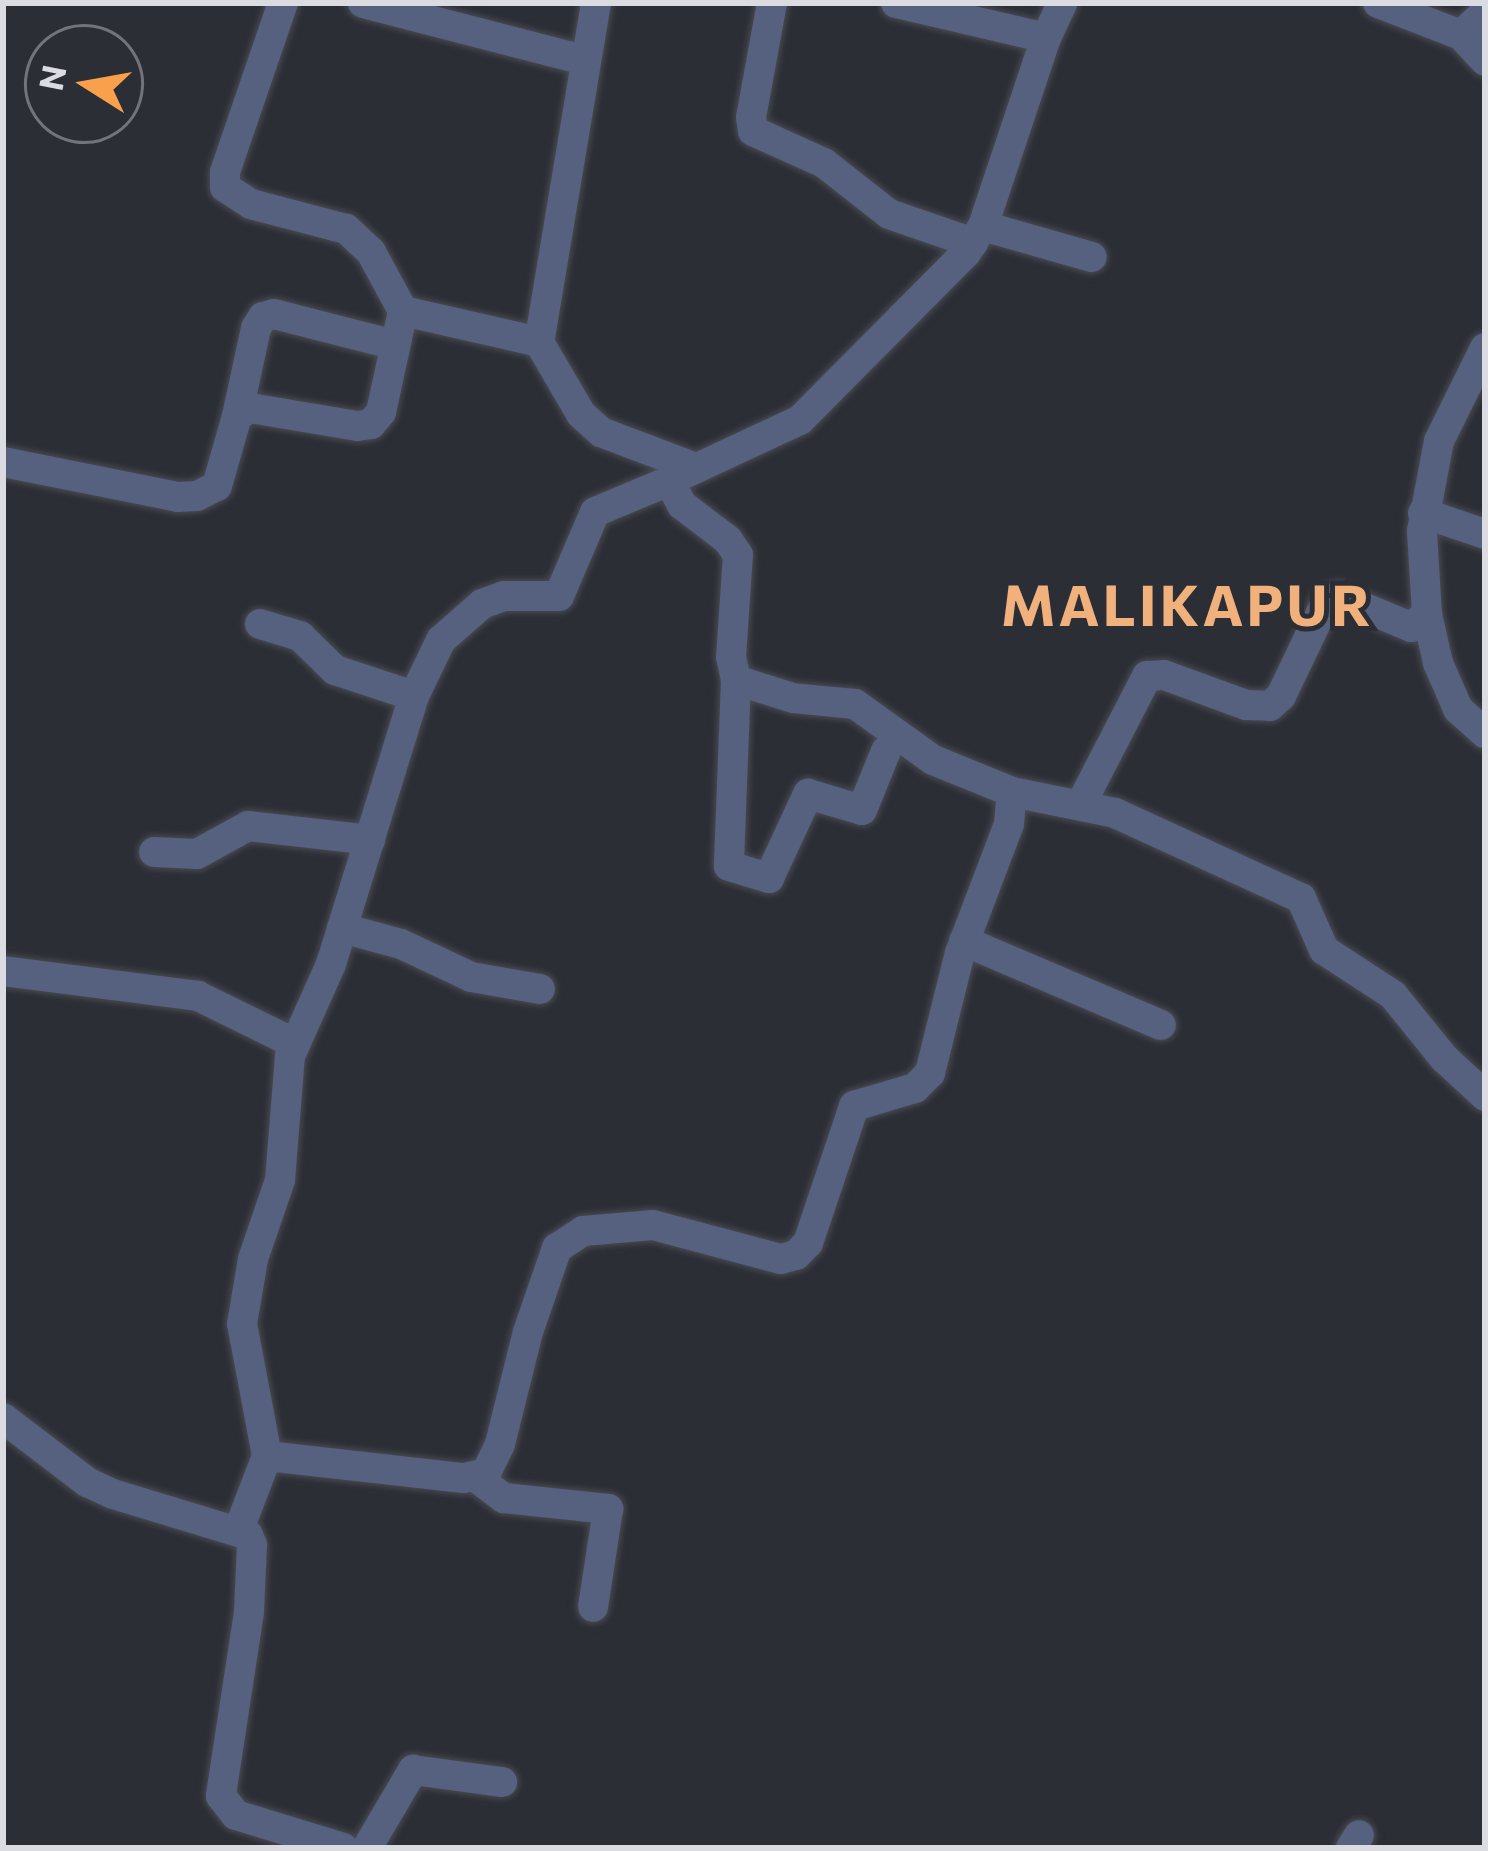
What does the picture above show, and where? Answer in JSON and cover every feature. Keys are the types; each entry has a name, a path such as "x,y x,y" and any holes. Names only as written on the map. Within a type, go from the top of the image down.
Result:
{"street":[{"path":"237,416 250,408 371,424 381,412 403,310 360,238 346,229 236,198 225,187 225,172 283,3"},
{"path":"363,3 419,10 583,60"},
{"path":"596,3 583,60 573,162 539,342 581,414 601,432 681,474"},
{"path":"772,3 751,117 753,130 824,163 889,214 1092,256"},
{"path":"896,3 1046,38"},
{"path":"239,1529 267,1456 242,1324 254,1259 280,1180 294,1042 342,928 414,696 441,640 482,604 504,596 559,596 595,512 782,430 818,406 978,235 1062,3"},
{"path":"1378,3 1461,35 1485,61"},
{"path":"1461,35 1485,14"},
{"path":"403,310 539,342"},
{"path":"3,462 178,497 197,496 217,487 256,328 263,317 274,314 395,344"},
{"path":"1485,348 1439,441 1423,513 1427,614 1446,683 1458,709 1485,733"},
{"path":"681,474 682,506 728,540 738,555 731,657 736,680 729,866 769,878 808,794 862,810 886,751"},
{"path":"1423,513 1485,534"},
{"path":"1082,802 1147,676 1164,675 1246,705 1270,706 1281,696 1327,600 1339,597 1412,627 1427,614"},
{"path":"260,624 300,636 334,670 414,696"},
{"path":"736,680 793,698 855,704 933,760 1012,792 1082,802 1301,898 1324,950 1393,994 1444,1058 1485,1096"},
{"path":"477,1478 495,1460 534,1311 557,1248 583,1231 653,1225 781,1259 796,1255 814,1228 854,1106 915,1088 930,1073 964,941 1010,824 1012,792"},
{"path":"154,852 213,850 248,826 370,840"},
{"path":"342,928 382,937 471,977 540,988"},
{"path":"964,941 1161,1025"},
{"path":"3,971 197,996 294,1042"},
{"path":"3,1418 87,1482 113,1494 239,1529 252,1545 221,1796 236,1815 343,1848"},
{"path":"267,1456 477,1478 504,1498 608,1508 592,1607"},
{"path":"367,1848 413,1770 502,1782"}],"district":[{"name":"MALIKAPUR","path":"1187,604"}]}
